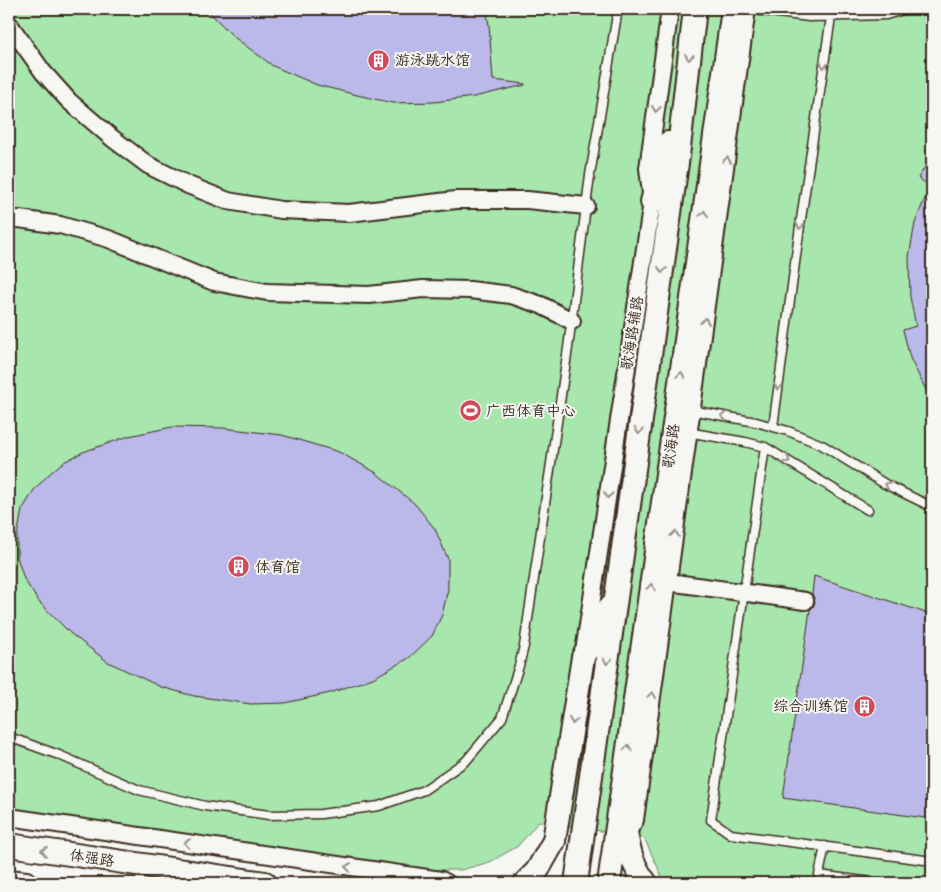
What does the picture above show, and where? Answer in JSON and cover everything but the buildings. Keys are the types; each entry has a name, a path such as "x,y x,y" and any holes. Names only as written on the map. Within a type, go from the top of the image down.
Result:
{"main road":[{"path":"576,883 678,156 695,9"},
{"name":"歌海路","path":"609,883 681,431 733,9"},
{"path":"652,202 686,82"},
{"path":"525,883 537,871 554,841 583,657 616,594"},
{"path":"623,789 626,836 632,856 646,883"},
{"name":"体强路","path":"9,845 265,883"},
{"path":"9,881 26,883"}],"street":[{"name":"歌海路辅路","path":"583,657 652,202 648,168 670,9"},
{"path":"684,409 746,9"},
{"path":"9,23 44,72 69,101 112,138 148,165 188,185 228,201 281,210 350,213 456,200 527,200 586,206"},
{"path":"9,220 19,219 68,227 109,239 214,282 268,292 369,295 423,289 470,290 511,294 541,305 572,321"},
{"path":"612,859 634,820 668,582 681,431"},
{"path":"668,582 805,601"},
{"path":"9,817 441,880 448,883"}],"lane":[{"path":"9,737 139,790 205,806 269,815 321,814 379,806 424,790 466,761 502,718 524,646 572,321 586,206 618,9"},
{"path":"746,9 809,17 831,17 886,16 906,9"},
{"path":"773,427 831,17"},
{"path":"684,409 756,422 788,431 822,445 885,484 932,507"},
{"path":"681,431 765,447 868,510"},
{"path":"765,447 711,820 731,834 932,860"},
{"path":"825,846 819,875 879,883"}],"green space":[{"name":"广西体育中心","path":"9,9 932,9 932,883 665,883 644,838 539,821 518,846 490,862 461,870 422,870 9,814"}],"place":[{"name":"游泳跳水馆","path":"379,60"},
{"name":"广西体育中心","path":"470,411"},
{"name":"体育馆","path":"239,567"},
{"name":"综合训练馆","path":"864,706"}]}
